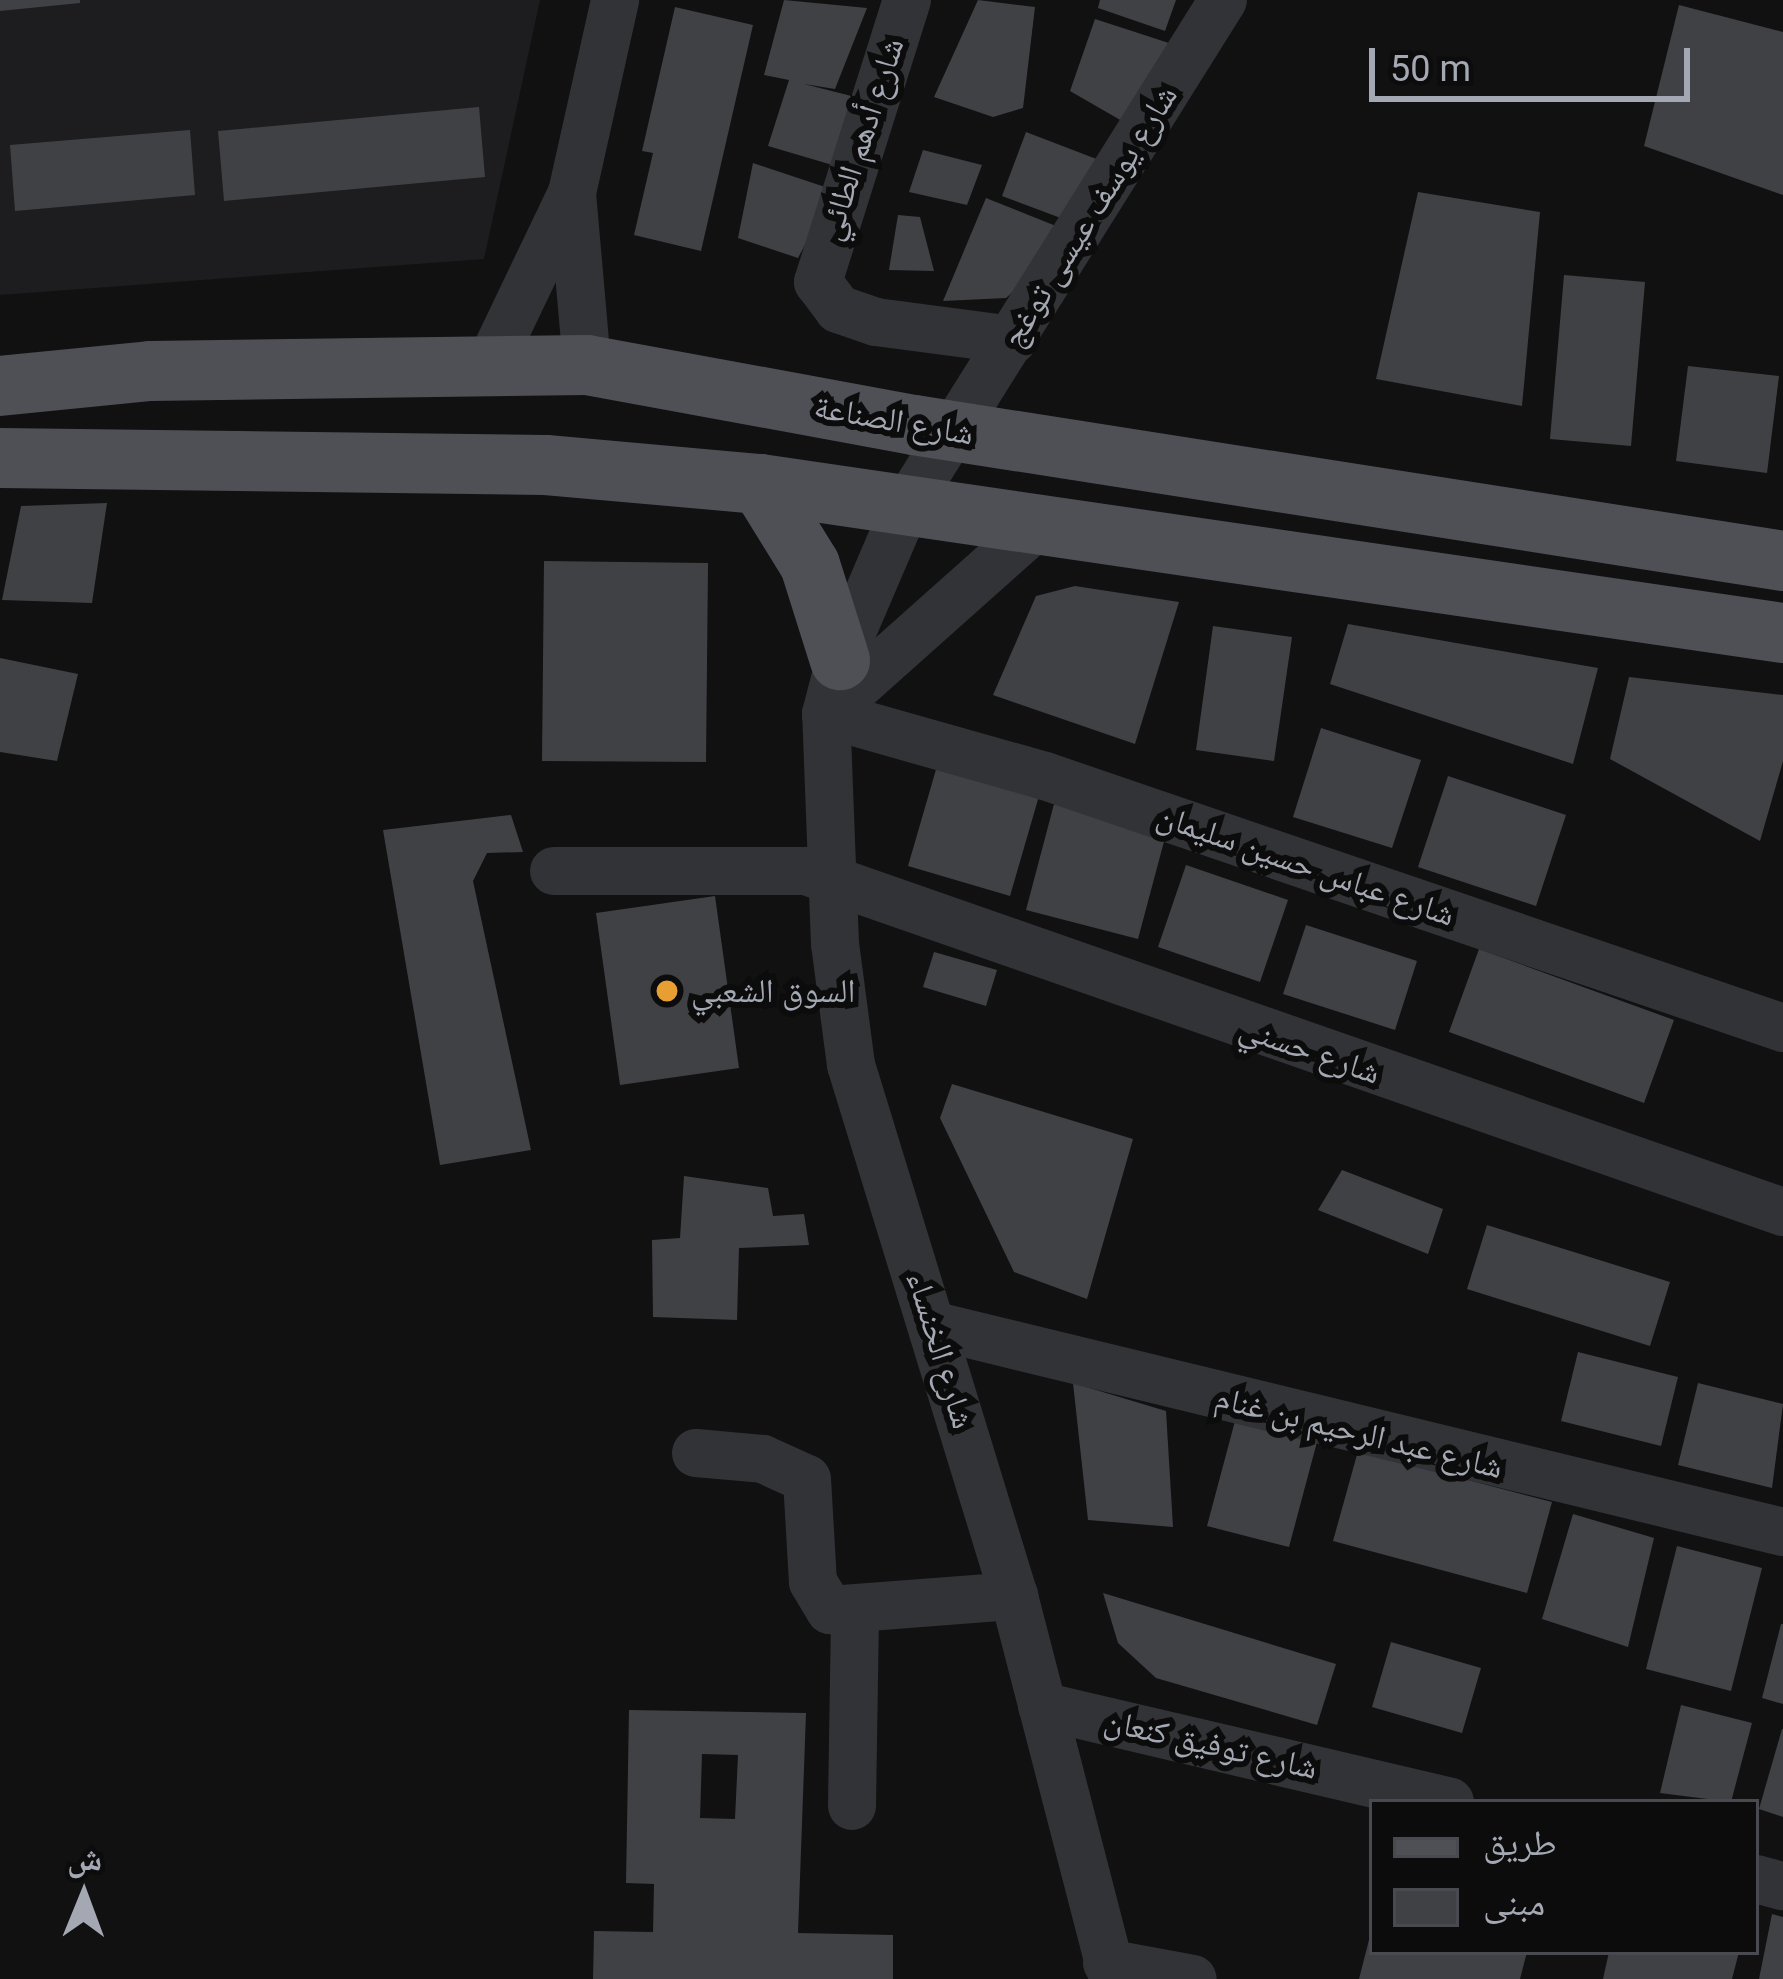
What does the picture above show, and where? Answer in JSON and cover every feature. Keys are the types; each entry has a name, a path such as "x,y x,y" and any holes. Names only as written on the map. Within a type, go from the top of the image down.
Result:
{"main road":[{"name":"شارع الصناعة","path":"0,386 150,371 491,362 587,365 952,430 1783,561"},
{"path":"0,458 546,465 760,484 1783,633"},
{"path":"760,484 810,565 833,687"}],"street":[{"path":"491,362 572,193 615,0"},
{"name":"شارع أدهم الطائي","path":"908,0 818,282 838,309 877,322 1012,340"},
{"name":"شارع يوسف عيسى توغج","path":"905,508 1222,0"},
{"path":"572,193 587,365"},
{"name":"شارع الخنساء","path":"905,508 833,687 835,944 851,1065 936,1326 1014,1596 1110,1971"},
{"path":"833,687 1039,524"},
{"name":"شارع عباس حسين سليمان","path":"833,687 1045,776 1783,1028"},
{"name":"شارع حسني","path":"554,871 806,871 838,886 1783,1212"},
{"name":"شارع عبد الرحيم بن غنام","path":"936,1326 1783,1532"},
{"path":"696,1453 763,1459 807,1479 817,1595 830,1610 1014,1596"},
{"path":"852,1806 855,1610"},
{"name":"شارع توفيق كنعان","path":"1042,1706 1437,1799"},
{"path":"1110,1971 1193,1979"}],"shaded area":[{"path":"0,0 540,0 484,259 0,295"}],"building":[{"path":"0,0 80,0 80,3 0,11"},
{"path":"784,0 867,8 835,89 804,84 871,101 846,169 768,146 789,80 764,75"},
{"path":"978,0 1035,7 1023,108 993,117 934,97"},
{"path":"1100,0 1176,0 1165,31 1098,8"},
{"path":"1679,5 1783,32 1783,195 1644,146"},
{"path":"675,7 753,25 701,251 634,235 653,153 642,151"},
{"path":"1095,19 1172,44 1122,121 1070,91"},
{"path":"479,107 485,177 224,201 218,131"},
{"path":"190,130 195,195 15,211 10,145"},
{"path":"1026,132 1099,160 1074,223 1002,196"},
{"path":"923,150 982,165 967,205 909,192"},
{"path":"753,163 834,190 798,258 738,238"},
{"path":"1418,192 1540,212 1522,406 1376,379"},
{"path":"986,198 1061,228 1034,273 1006,298 943,301"},
{"path":"898,215 920,217 934,271 889,270"},
{"path":"1564,275 1645,282 1631,446 1550,439"},
{"path":"1688,366 1779,376 1767,473 1676,461"},
{"path":"107,503 92,603 2,600 21,506"},
{"path":"544,561 708,563 706,762 542,761"},
{"path":"1075,586 1179,602 1135,744 993,695 1036,596"},
{"path":"1348,624 1598,668 1573,764 1330,684"},
{"path":"1213,626 1292,637 1274,761 1196,750"},
{"path":"0,658 78,674 57,761 0,752"},
{"path":"1629,677 1783,695 1783,761 1760,841 1610,759"},
{"path":"1321,728 1421,760 1392,848 1293,817"},
{"path":"937,766 1039,796 1010,896 908,866"},
{"path":"1448,776 1566,815 1536,906 1418,867"},
{"path":"1054,804 1166,834 1138,939 1026,910"},
{"path":"511,815 523,852 487,853 473,881 531,1150 440,1165 383,830"},
{"path":"1186,865 1288,900 1260,982 1158,947"},
{"name":"السوق الشعبي","path":"715,896 739,1068 620,1085 596,913"},
{"path":"1306,925 1417,961 1395,1030 1283,994"},
{"path":"1479,949 1674,1020 1644,1103 1449,1032"},
{"path":"934,952 997,970 986,1006 923,987"},
{"path":"952,1084 1133,1139 1087,1299 1014,1272 940,1118"},
{"path":"1342,1170 1443,1209 1428,1254 1318,1210"},
{"path":"684,1176 768,1188 773,1216 804,1214 809,1245 739,1248 737,1320 653,1317 652,1240 680,1238"},
{"path":"1487,1225 1670,1282 1650,1346 1467,1289"},
{"path":"1578,1352 1678,1377 1661,1446 1561,1421"},
{"path":"1073,1383 1166,1411 1173,1527 1088,1520"},
{"path":"1698,1383 1783,1404 1772,1488 1678,1465"},
{"path":"1235,1421 1317,1442 1289,1547 1207,1526"},
{"path":"1358,1451 1552,1502 1527,1593 1333,1541"},
{"path":"1573,1514 1654,1538 1628,1647 1542,1619"},
{"path":"1677,1546 1762,1568 1731,1691 1646,1669"},
{"path":"1103,1593 1336,1664 1317,1725 1156,1678 1118,1643"},
{"path":"1783,1624 1783,1704 1762,1698"},
{"path":"1391,1642 1481,1668 1462,1733 1372,1707"},
{"path":"1681,1705 1752,1723 1732,1799 1660,1793"},
{"path":"629,1710 806,1713 798,1933 893,1935 893,1979 593,1979 594,1931 653,1932 654,1884 626,1883","holes":["702,1754 738,1755 735,1819 700,1818"]},
{"path":"1783,1729 1783,1817 1759,1809"},
{"path":"1772,1914 1783,1917 1783,1979 1759,1979"},
{"path":"1369,1940 1369,1955 1526,1955 1520,1979 1359,1979"},
{"path":"1608,1955 1738,1955 1732,1979 1603,1979"}],"place":[{"name":"السوق الشعبي","path":"667,991"}]}
